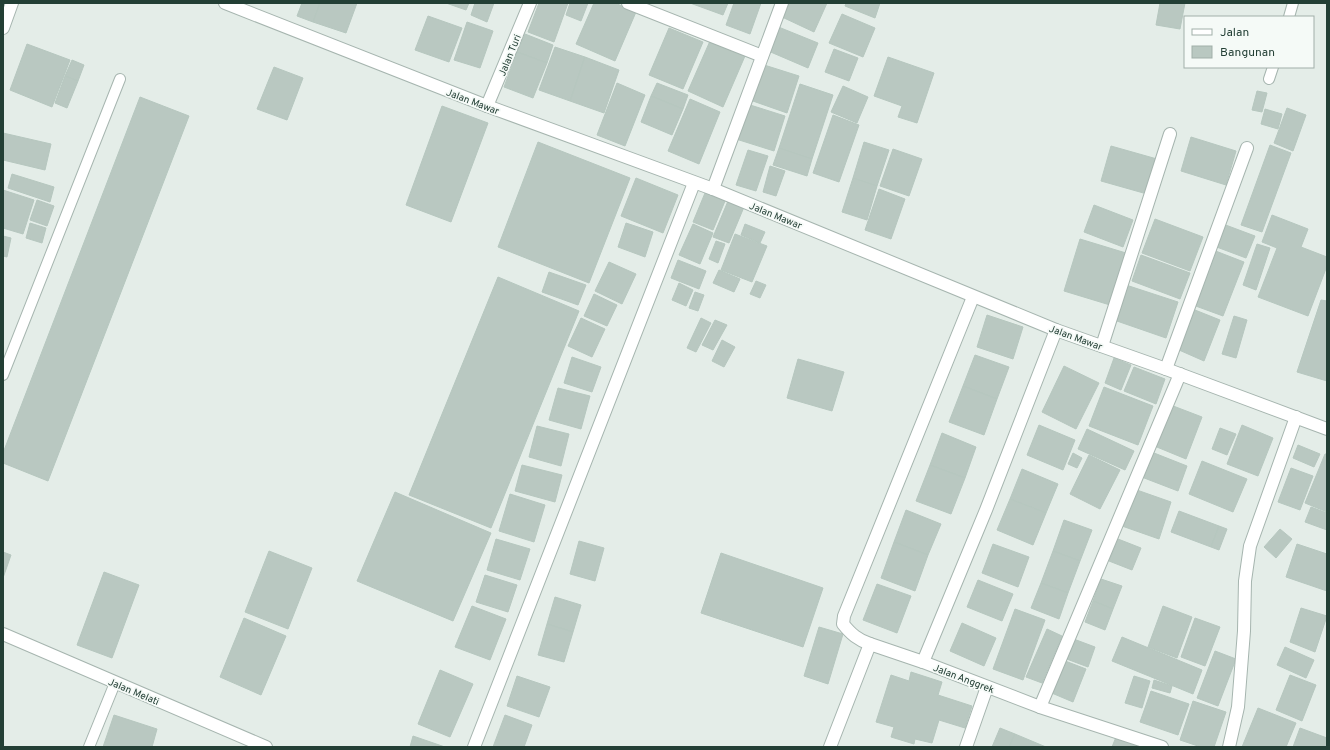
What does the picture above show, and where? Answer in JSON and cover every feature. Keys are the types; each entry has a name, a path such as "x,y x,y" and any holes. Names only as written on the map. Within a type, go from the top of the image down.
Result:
{"street":[{"path":"3,28 12,3"},
{"name":"Jalan Mawar","path":"225,3 487,106 713,189 1056,330 1166,368 1327,429"},
{"name":"Jalan Turi","path":"487,106 530,3"},
{"path":"628,3 762,56"},
{"path":"713,189 782,3"},
{"path":"1102,346 1170,134"},
{"path":"1166,368 1247,148"},
{"path":"474,747 694,183"},
{"name":"Jalan Anggrek","path":"973,297 844,616 843,624 859,640 923,662 987,688 1040,707 1162,747"},
{"path":"923,662 983,518 1056,330"},
{"path":"1040,707 1180,374"},
{"path":"1229,747 1238,707 1244,631 1245,581 1250,546 1296,417"},
{"name":"Jalan Melati","path":"3,634 266,747"},
{"path":"830,747 870,644"},
{"path":"966,747 987,688"}],"lane":[{"path":"1289,16 1293,3"},
{"path":"1269,79 1273,68"},
{"path":"3,375 120,79"},
{"path":"89,747 115,683"}],"building":[{"path":"302,3 320,3 313,22 297,16"},
{"path":"320,3 357,3 346,33 313,22"},
{"path":"446,3 469,3 466,10"},
{"path":"475,3 494,3 487,22 471,15"},
{"path":"539,3 568,3 554,42 528,32"},
{"path":"570,3 588,3 581,21 566,15"},
{"path":"594,3 615,3 636,12 615,61 576,44"},
{"path":"690,3 728,3 723,15"},
{"path":"734,3 761,3 750,34 726,25"},
{"path":"788,3 827,3 814,32 782,17"},
{"path":"846,3 880,3 875,18 845,6"},
{"path":"1160,3 1185,3 1180,29 1156,25"},
{"path":"842,14 875,28 863,57 829,43"},
{"path":"428,16 462,28 449,62 415,50"},
{"path":"467,22 493,31 480,68 454,60"},
{"path":"776,26 818,43 808,68 766,50"},
{"path":"669,28 703,42 683,89 649,75"},
{"path":"525,34 553,45 547,63 517,52"},
{"path":"710,41 745,56 723,107 688,91"},
{"path":"27,44 70,60 52,107 10,90"},
{"path":"555,47 585,57 570,101 539,90"},
{"path":"834,49 858,58 849,81 825,72"},
{"path":"517,52 547,63 533,98 504,87"},
{"path":"585,57 619,70 604,113 570,101"},
{"path":"888,57 934,73 917,123 898,117 902,106 874,96"},
{"path":"72,60 84,65 78,81 65,76"},
{"path":"761,64 799,76 787,113 750,100"},
{"path":"274,67 303,78 287,120 257,109"},
{"path":"65,76 78,81 67,108 55,103"},
{"path":"617,83 645,95 625,146 597,135"},
{"path":"657,83 688,95 683,109 651,96"},
{"path":"800,84 833,95 812,159 779,148"},
{"path":"843,86 868,97 857,123 831,112"},
{"path":"1257,91 1267,93 1262,112 1252,110"},
{"path":"651,96 683,109 672,135 641,122"},
{"path":"140,97 189,116 48,481 3,463 3,453"},
{"path":"690,99 720,112 699,164 668,151"},
{"path":"747,104 785,116 774,151 736,139"},
{"path":"442,106 488,123 451,222 406,205"},
{"path":"1287,108 1306,115 1293,151 1274,143"},
{"path":"1265,109 1282,114 1278,129 1261,124"},
{"path":"833,115 859,125 839,182 813,173"},
{"path":"3,133 51,144 45,170 3,160"},
{"path":"1191,137 1236,151 1226,185 1181,171"},
{"path":"538,142 630,178 589,283 498,247"},
{"path":"864,142 889,150 877,186 853,178"},
{"path":"1270,145 1291,153 1262,232 1241,225"},
{"path":"1111,146 1157,159 1147,194 1101,181"},
{"path":"779,148 812,159 807,176 773,165"},
{"path":"893,149 922,159 909,196 880,186"},
{"path":"748,150 768,156 756,191 736,185"},
{"path":"770,166 785,171 776,196 763,192"},
{"path":"12,174 54,187 50,202 8,188"},
{"path":"636,178 678,195 663,233 621,216"},
{"path":"853,178 877,186 867,220 842,212"},
{"path":"879,189 905,199 891,239 865,230"},
{"path":"3,190 34,200 23,234 3,228"},
{"path":"705,193 725,201 713,230 693,222"},
{"path":"37,200 54,206 47,226 30,220"},
{"path":"728,201 744,207 729,243 713,237"},
{"path":"1094,205 1133,220 1123,247 1084,232"},
{"path":"1272,215 1308,229 1301,247 1327,257 1327,266 1308,316 1258,297 1277,248 1262,242"},
{"path":"1155,219 1203,237 1190,271 1142,253"},
{"path":"30,223 46,228 42,243 26,238"},
{"path":"626,223 653,232 645,257 618,247"},
{"path":"693,224 713,233 700,264 679,255"},
{"path":"745,224 765,232 760,243 741,235"},
{"path":"1223,224 1255,236 1246,258 1214,246"},
{"path":"735,234 767,246 752,282 721,270"},
{"path":"3,236 11,238 7,257 3,256"},
{"path":"1080,239 1126,253 1110,305 1064,291"},
{"path":"716,241 725,244 718,263 709,259"},
{"path":"1257,244 1270,248 1256,290 1243,285"},
{"path":"1213,250 1244,262 1223,316 1193,305"},
{"path":"1141,255 1190,273 1180,299 1132,281"},
{"path":"678,260 706,271 699,289 671,278"},
{"path":"609,262 636,274 622,304 595,291"},
{"path":"719,270 740,279 734,292 713,283"},
{"path":"549,272 586,285 578,305 542,292"},
{"path":"498,277 579,311 491,528 409,495"},
{"path":"756,281 766,285 760,298 750,294"},
{"path":"679,283 693,290 686,306 672,300"},
{"path":"1126,285 1178,302 1166,338 1114,320"},
{"path":"695,292 704,295 698,311 689,308"},
{"path":"594,294 617,305 607,326 584,316"},
{"path":"1321,300 1327,301 1327,381 1297,372"},
{"path":"1195,310 1220,320 1204,361 1179,350"},
{"path":"987,315 1023,327 1013,359 977,347"},
{"path":"1234,316 1247,320 1236,358 1222,354"},
{"path":"581,318 605,329 592,357 568,346"},
{"path":"701,318 711,323 696,352 687,348"},
{"path":"715,320 727,325 713,350 702,345"},
{"path":"722,340 735,347 724,367 712,361"},
{"path":"975,355 1009,367 997,399 963,386"},
{"path":"572,357 601,367 592,392 564,383"},
{"path":"1114,358 1131,365 1121,390 1105,383"},
{"path":"798,359 844,372 832,411 787,398"},
{"path":"1064,366 1099,383 1076,429 1042,412"},
{"path":"1134,367 1165,379 1156,404 1124,391"},
{"path":"963,386 997,399 984,435 949,422"},
{"path":"1104,387 1153,406 1138,445 1089,426"},
{"path":"558,388 590,396 581,429 549,420"},
{"path":"1168,404 1202,417 1186,459 1152,445"},
{"path":"1039,425 1075,440 1063,470 1027,455"},
{"path":"1242,425 1273,438 1258,476 1227,464"},
{"path":"537,426 569,434 561,466 529,457"},
{"path":"1220,428 1236,434 1227,455 1212,449"},
{"path":"1087,429 1134,451 1125,470 1078,449"},
{"path":"942,433 976,447 965,478 930,465"},
{"path":"1298,445 1320,454 1314,467 1293,458"},
{"path":"1149,451 1187,466 1178,491 1139,476"},
{"path":"1073,453 1082,458 1077,468 1068,464"},
{"path":"1325,454 1327,454 1327,512 1305,503"},
{"path":"1089,455 1120,470 1100,509 1070,494"},
{"path":"1202,461 1247,479 1233,512 1189,494"},
{"path":"522,465 562,475 555,502 515,491"},
{"path":"930,465 965,478 951,514 916,501"},
{"path":"1291,468 1313,476 1300,510 1278,502"},
{"path":"1022,469 1058,484 1046,513 1010,499"},
{"path":"1134,489 1171,502 1159,539 1122,526"},
{"path":"395,492 491,533 453,621 357,581"},
{"path":"510,494 545,505 534,542 499,531"},
{"path":"1010,499 1046,513 1033,545 997,530"},
{"path":"1311,507 1327,513 1327,530 1305,522"},
{"path":"906,510 941,524 928,555 894,542"},
{"path":"1179,511 1219,526 1211,547 1171,532"},
{"path":"1064,520 1092,530 1080,561 1053,551"},
{"path":"1219,526 1227,529 1219,550 1211,547"},
{"path":"1280,529 1292,539 1276,558 1264,547"},
{"path":"496,539 530,549 520,580 487,570"},
{"path":"1118,539 1141,548 1132,570 1109,561"},
{"path":"579,541 604,548 595,581 570,574"},
{"path":"894,542 928,555 915,591 881,578"},
{"path":"993,544 1029,557 1018,587 982,573"},
{"path":"1297,544 1327,554 1327,591 1286,577"},
{"path":"269,551 312,568 288,629 245,612"},
{"path":"1053,551 1080,561 1068,593 1041,583"},
{"path":"3,552 11,555 3,578"},
{"path":"721,553 823,588 803,647 701,613"},
{"path":"104,572 139,585 112,658 77,645"},
{"path":"485,575 517,585 508,612 476,602"},
{"path":"1101,579 1122,586 1113,609 1093,601"},
{"path":"978,580 1013,594 1002,621 967,607"},
{"path":"1041,583 1068,593 1059,619 1031,608"},
{"path":"877,584 911,596 897,633 863,620"},
{"path":"555,597 581,605 573,632 547,624"},
{"path":"1093,601 1113,609 1105,630 1085,622"},
{"path":"472,606 506,619 490,660 455,647"},
{"path":"1163,606 1192,617 1177,658 1148,647"},
{"path":"1301,608 1327,616 1315,652 1290,642"},
{"path":"1015,609 1045,620 1023,680 993,669"},
{"path":"244,618 286,636 261,695 220,677"},
{"path":"1195,618 1220,627 1205,666 1181,657"},
{"path":"962,623 996,638 984,666 950,651"},
{"path":"547,624 573,632 564,662 538,655"},
{"path":"819,627 843,634 828,684 804,676"},
{"path":"1047,629 1062,636 1042,683 1026,677"},
{"path":"1122,637 1202,670 1193,694 1112,661"},
{"path":"1071,638 1095,647 1088,667 1064,658"},
{"path":"1285,647 1314,660 1306,678 1277,665"},
{"path":"1215,651 1236,659 1218,706 1197,698"},
{"path":"1060,659 1086,669 1073,702 1047,691"},
{"path":"440,670 473,684 450,737 418,724"},
{"path":"911,672 942,682 938,695 972,706 965,728 939,720 932,743 915,739 914,744 891,737 894,727 876,722 891,675 909,681"},
{"path":"1290,675 1316,685 1302,721 1276,710"},
{"path":"517,676 550,687 539,717 507,706"},
{"path":"1134,676 1150,681 1142,708 1125,703"},
{"path":"1154,680 1172,686 1170,693 1152,688"},
{"path":"1151,691 1189,704 1178,735 1140,722"},
{"path":"1193,701 1226,712 1214,747 1201,747 1180,740"},
{"path":"1258,708 1296,723 1286,747 1242,747"},
{"path":"114,715 157,729 152,747 103,747"},
{"path":"505,715 532,725 524,747 493,747"},
{"path":"1000,728 1015,734 1009,747 992,747"},
{"path":"1300,728 1327,738 1327,747 1293,747"},
{"path":"1015,734 1046,747 1009,747"},
{"path":"413,736 445,747 410,747"},
{"path":"1116,737 1141,745 1141,747 1112,747"}]}
